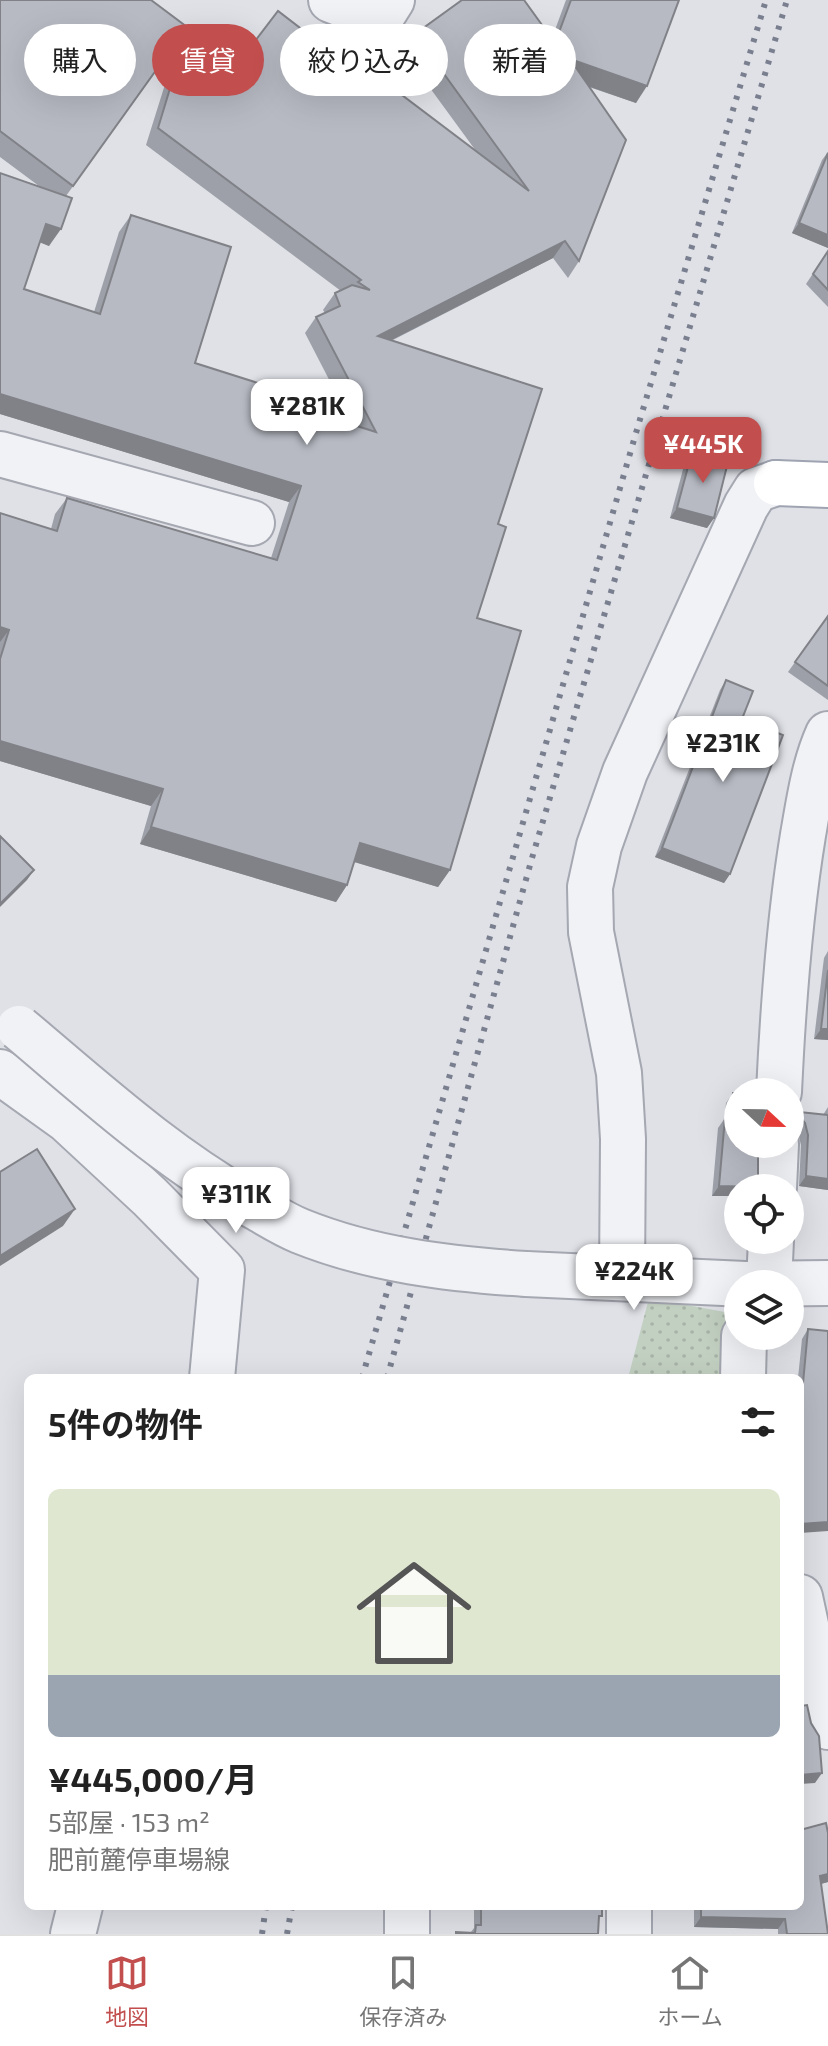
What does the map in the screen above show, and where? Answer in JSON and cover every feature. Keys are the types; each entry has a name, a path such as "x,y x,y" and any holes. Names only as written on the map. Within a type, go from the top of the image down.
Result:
{"main road":[{"path":"776,483 828,485"}],"street":[{"path":"331,0 380,19 392,0"},
{"path":"0,454 252,523"},
{"path":"622,1277 623,1139 619,1073 591,932 590,887 599,846 625,772 746,506 756,490 776,483"},
{"path":"780,1078 785,970 799,860 820,751 828,734"},
{"path":"10,1020 137,1127 226,1191 299,1231 378,1256 454,1269 724,1283"},
{"path":"0,1072 67,1120 222,1270 212,1374"},
{"path":"804,1283 828,1283"},
{"path":"743,1374 744,1350"},
{"path":"804,1616 828,1727"},
{"path":"73,1934 79,1910"},
{"path":"407,1910 407,1934"},
{"path":"629,1910 629,1934"}],"green space":[{"path":"649,1298 724,1312 724,1350 728,1350 730,1374 629,1374"}],"building":[{"path":"0,0 151,0 183,24 152,24 152,76 73,186 0,131"},
{"path":"462,0 524,0 541,24 464,24 464,96 576,96 576,68 626,140 579,261 565,241 378,336 542,389 498,524 506,527 477,618 521,631 450,870 360,843 347,885 151,827 163,789 0,741 0,659 9,630 0,627 0,513 57,531 67,498 277,560 301,486 0,394 0,173 72,198 61,229 46,224 24,289 100,314 131,215 231,247 195,363 283,391 280,402 376,432 316,317 340,306 335,293 352,285 370,290 358,282 361,280 158,128 168,96 264,96 264,29 278,11 295,24 280,24 280,96 403,96 529,191 448,79 448,24 429,24"},
{"path":"571,0 679,0 647,86 576,61 576,24 562,24"},
{"path":"828,153 828,235 799,223"},
{"path":"828,251 828,290 813,274"},
{"path":"692,452 728,462 714,518 677,508"},
{"path":"828,616 828,686 795,662"},
{"path":"726,680 753,691 742,719 783,735 730,874 662,848"},
{"path":"0,836 34,870 0,904"},
{"path":"828,970 828,1029 821,1029"},
{"path":"804,1112 828,1115 828,1179 806,1176 808,1135"},
{"path":"724,1129 724,1158 758,1158 758,1174 724,1174 724,1186 719,1186"},
{"path":"37,1149 75,1209 0,1256 0,1172"},
{"path":"808,1329 828,1331 828,1522 804,1524 804,1374"},
{"path":"804,1705 807,1705 811,1723 819,1736 822,1773 804,1775"},
{"path":"826,1823 828,1874 820,1876 828,1934 787,1934 785,1919 701,1917 701,1910 804,1910 804,1829"},
{"path":"481,1910 602,1910 598,1934 456,1934 475,1933 476,1925 481,1925"}],"railway":[{"path":"363,1374 638,426 766,0"},
{"path":"388,1374 532,858 787,0"},
{"path":"262,1934 265,1910"},
{"path":"287,1934 291,1910"}]}
